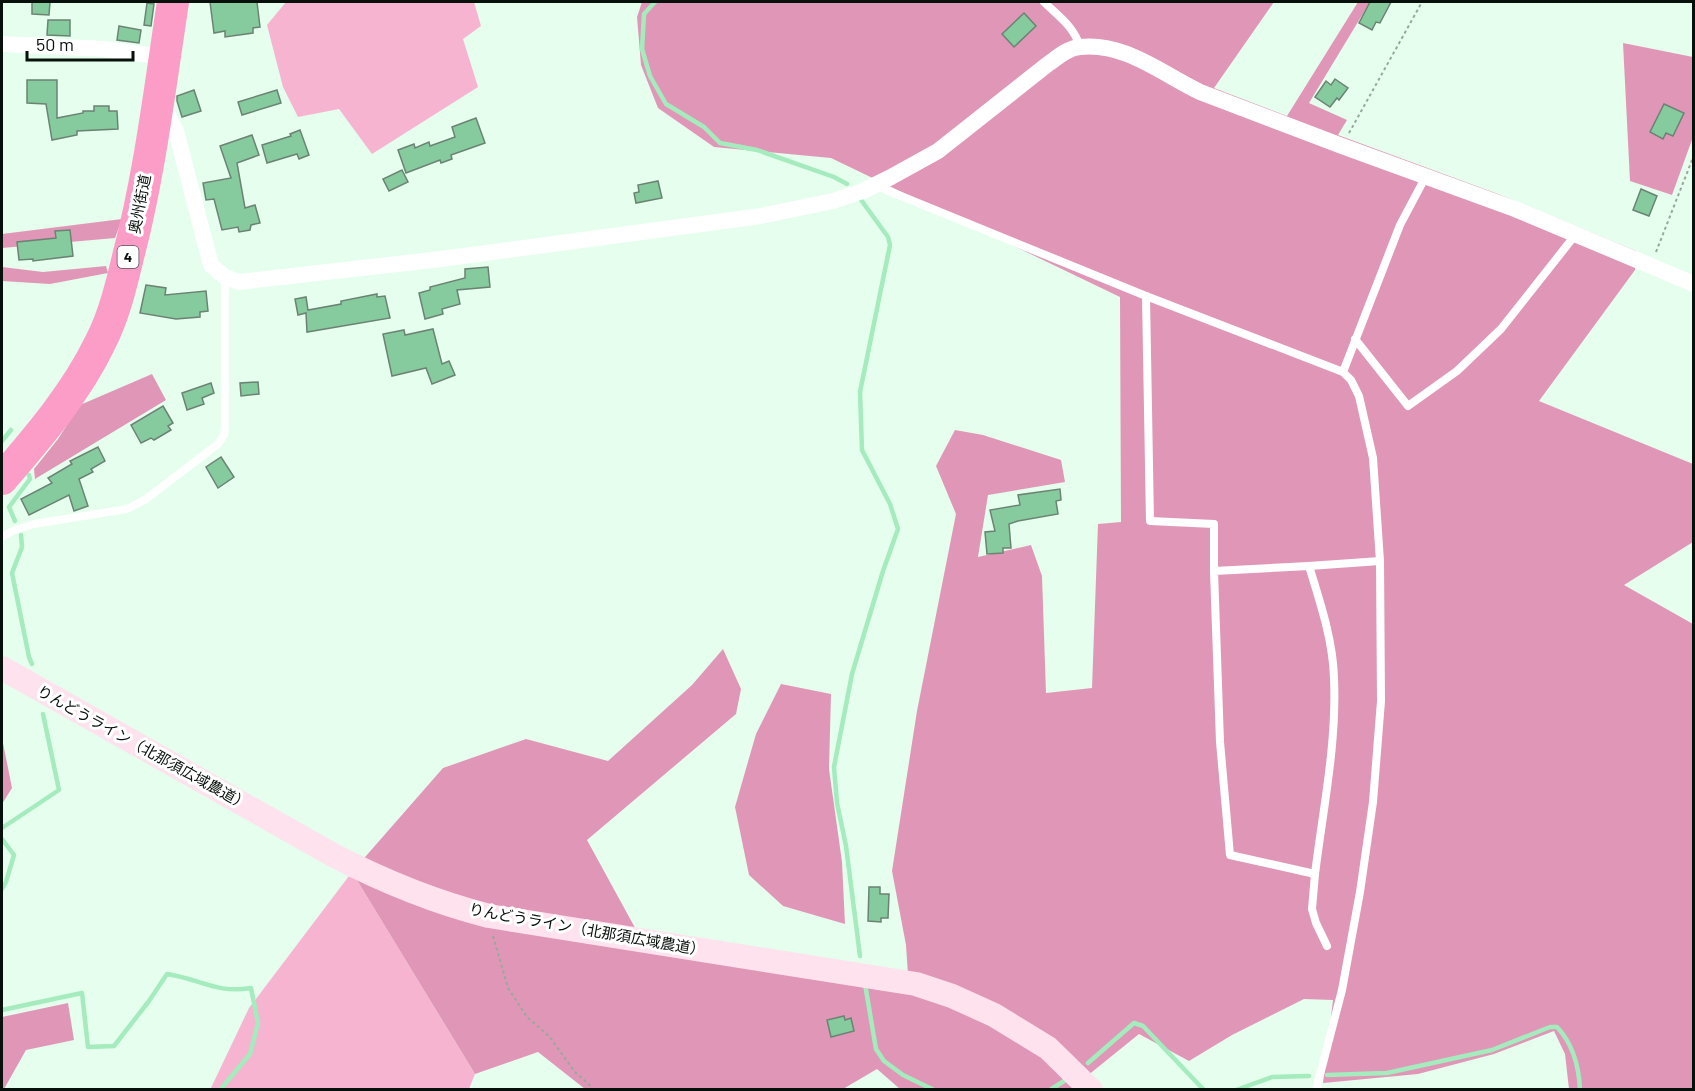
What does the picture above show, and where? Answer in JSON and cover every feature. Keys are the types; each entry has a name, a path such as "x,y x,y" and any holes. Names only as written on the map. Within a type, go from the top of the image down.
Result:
{"highway":[{"name":"奥州街道","path":"2,479 76,386 101,342 118,297 136,226 173,2"}],"street":[{"path":"2,44 104,49 165,57"},
{"path":"159,96 176,131 211,265 225,277 239,282 441,259 761,216 833,201 874,185 912,166 951,142 1064,52 1080,46 1117,50 1137,57 1200,92 1576,233 1694,284"},
{"name":"りんどうライン（北那須広域農道）","path":"2,668 372,876 453,906 489,916 916,984 952,996 1003,1020 1048,1048 1090,1089"}],"lane":[{"path":"1044,2 1070,26 1080,46"},
{"path":"1343,372 1400,225 1426,176"},
{"path":"874,185 1146,296 1343,372 1351,380 1359,396 1373,458 1380,561 1381,701 1372,802 1360,892 1342,990 1316,1089"},
{"path":"1355,339 1408,406 1457,371 1501,329 1576,233"},
{"path":"2,537 34,524 127,509 146,500 218,444 224,435 225,425 225,277"},
{"path":"1146,296 1150,521 1214,524 1220,742 1230,855 1315,874"},
{"path":"1214,571 1380,561"},
{"path":"1309,566 1324,616 1334,677 1333,738 1312,909 1327,946"}],"path":[{"path":"1342,146 1422,2"},
{"path":"1651,265 1694,155"},
{"path":"489,916 496,951 508,988 527,1017 549,1036 575,1072 595,1089"}],"shaded area":[{"path":"286,2 474,2 481,26 463,39 478,87 372,154 339,109 298,117 283,87 267,25"},
{"path":"642,2 1274,2 1214,88 1287,116 1358,2 1370,2 1309,103 1347,120 1338,135 1498,194 1636,251 1635,270 1539,401 1693,464 1693,542 1624,585 1693,624 1693,1089 1569,1089 1565,1054 1554,1031 1494,1054 1418,1074 1323,1083 1333,1000 1304,999 1232,1035 1189,1061 1139,1034 1071,1089 900,1089 877,1069 843,1089 585,1089 538,1052 475,1074 352,872 443,768 526,739 608,761 692,685 723,649 741,689 736,714 587,840 645,946 908,975 906,945 892,871 917,711 956,514 936,466 955,430 983,435 1061,460 1065,482 988,495 978,557 1031,545 1042,576 1046,693 1092,688 1098,524 1121,522 1120,297 831,158 714,147 658,108 641,65 637,17"},
{"path":"1623,43 1693,57 1693,137 1672,195 1630,181"},
{"path":"122,219 115,238 2,248 2,234"},
{"path":"106,266 108,273 50,284 2,281 2,267 43,272"},
{"path":"152,374 166,400 35,479 34,469 58,439 80,405"},
{"path":"781,684 831,694 829,769 842,862 845,924 783,906 749,875 735,807 756,734"},
{"path":"2,738 12,788 2,804"},
{"path":"352,872 475,1074 469,1089 210,1090 249,1008"},
{"path":"68,1003 74,1040 26,1050 2,1089 2,1017"}],"building":[{"path":"32,2 50,2 49,15 32,14"},
{"path":"210,2 257,2 260,27 253,28 253,33 225,37 225,31 214,33"},
{"path":"1370,2 1391,2 1380,23 1376,22 1372,30 1359,23"},
{"path":"147,3 154,4 151,26 144,25"},
{"path":"1024,13 1036,26 1014,47 1002,34"},
{"path":"48,20 70,20 70,36 47,35"},
{"path":"119,26 141,30 139,43 117,40"},
{"path":"1335,79 1348,88 1330,107 1315,97 1326,81 1331,85"},
{"path":"27,80 57,80 57,118 83,113 83,111 94,111 94,106 109,106 109,111 117,111 118,129 77,131 77,135 52,140 46,104 27,103"},
{"path":"194,90 201,111 182,117 177,96"},
{"path":"277,90 281,103 242,115 238,102"},
{"path":"1664,104 1684,113 1673,136 1666,133 1663,139 1650,132"},
{"path":"476,118 485,143 451,155 452,159 441,163 440,160 406,173 398,150 414,144 415,148 429,142 430,146 455,137 452,127"},
{"path":"300,130 309,155 299,159 297,154 267,163 262,145 291,136 290,134"},
{"path":"252,135 259,155 237,163 245,208 255,205 260,223 251,225 250,230 239,232 238,227 222,230 214,199 206,200 203,183 231,178 220,146"},
{"path":"402,170 408,182 389,191 383,179"},
{"path":"658,181 662,198 636,203 634,193 639,192 638,185"},
{"path":"1641,189 1657,196 1649,216 1633,210"},
{"path":"70,230 73,256 33,261 33,259 19,260 17,242 56,238 55,231"},
{"path":"488,267 490,287 457,290 460,304 442,309 443,314 425,319 419,293 430,290 430,287 465,278 465,269"},
{"path":"146,285 166,288 165,295 206,291 208,311 200,312 200,317 176,319 140,313"},
{"path":"377,294 377,297 385,296 390,318 307,332 306,313 298,315 295,299 306,297 308,310"},
{"path":"433,329 442,364 449,361 455,375 432,384 426,368 392,376 383,334 404,330 405,335"},
{"path":"258,382 259,394 241,396 240,383"},
{"path":"211,383 214,393 202,398 204,404 187,410 182,393"},
{"path":"163,406 173,423 168,426 171,430 154,440 151,438 141,443 131,425"},
{"path":"98,447 105,461 91,469 93,472 79,479 88,506 74,511 69,495 29,515 21,499 52,483 48,478 72,464 70,461"},
{"path":"221,457 234,477 218,488 206,467"},
{"path":"1060,489 1061,500 1056,501 1058,514 1009,524 1011,548 1003,548 1003,553 987,554 985,532 995,531 990,510 1020,505 1018,495"},
{"path":"869,887 880,887 880,894 889,894 888,918 881,918 881,922 868,921"},
{"path":"844,1016 845,1020 851,1018 854,1031 831,1037 827,1020"}],"waterway":[{"path":"655,2 644,14 642,49 650,76 666,104 704,127 720,143 757,150 834,177 847,184"},
{"path":"859,197 888,237 890,245 860,392 862,450 890,504 898,529 852,674 834,767 837,803 846,846 860,956"},
{"path":"2,441 11,430"},
{"path":"15,521 9,507 30,479 29,475"},
{"path":"21,535 22,547 12,573 32,664"},
{"path":"2,828 59,790 43,714"},
{"path":"2,839 14,855 2,889"},
{"path":"2,1010 82,993 88,1047 114,1046 167,974 218,988 251,988 258,1023 250,1054 220,1090"},
{"path":"865,984 876,1049 884,1061 903,1075 934,1090"},
{"path":"1088,1063 1134,1023 1143,1026 1204,1090"},
{"path":"1327,1075 1387,1073 1492,1050 1550,1027 1557,1027 1574,1056 1580,1090"},
{"path":"1236,1090 1272,1077 1309,1076"},
{"path":"1050,1090 1064,1081"}]}
